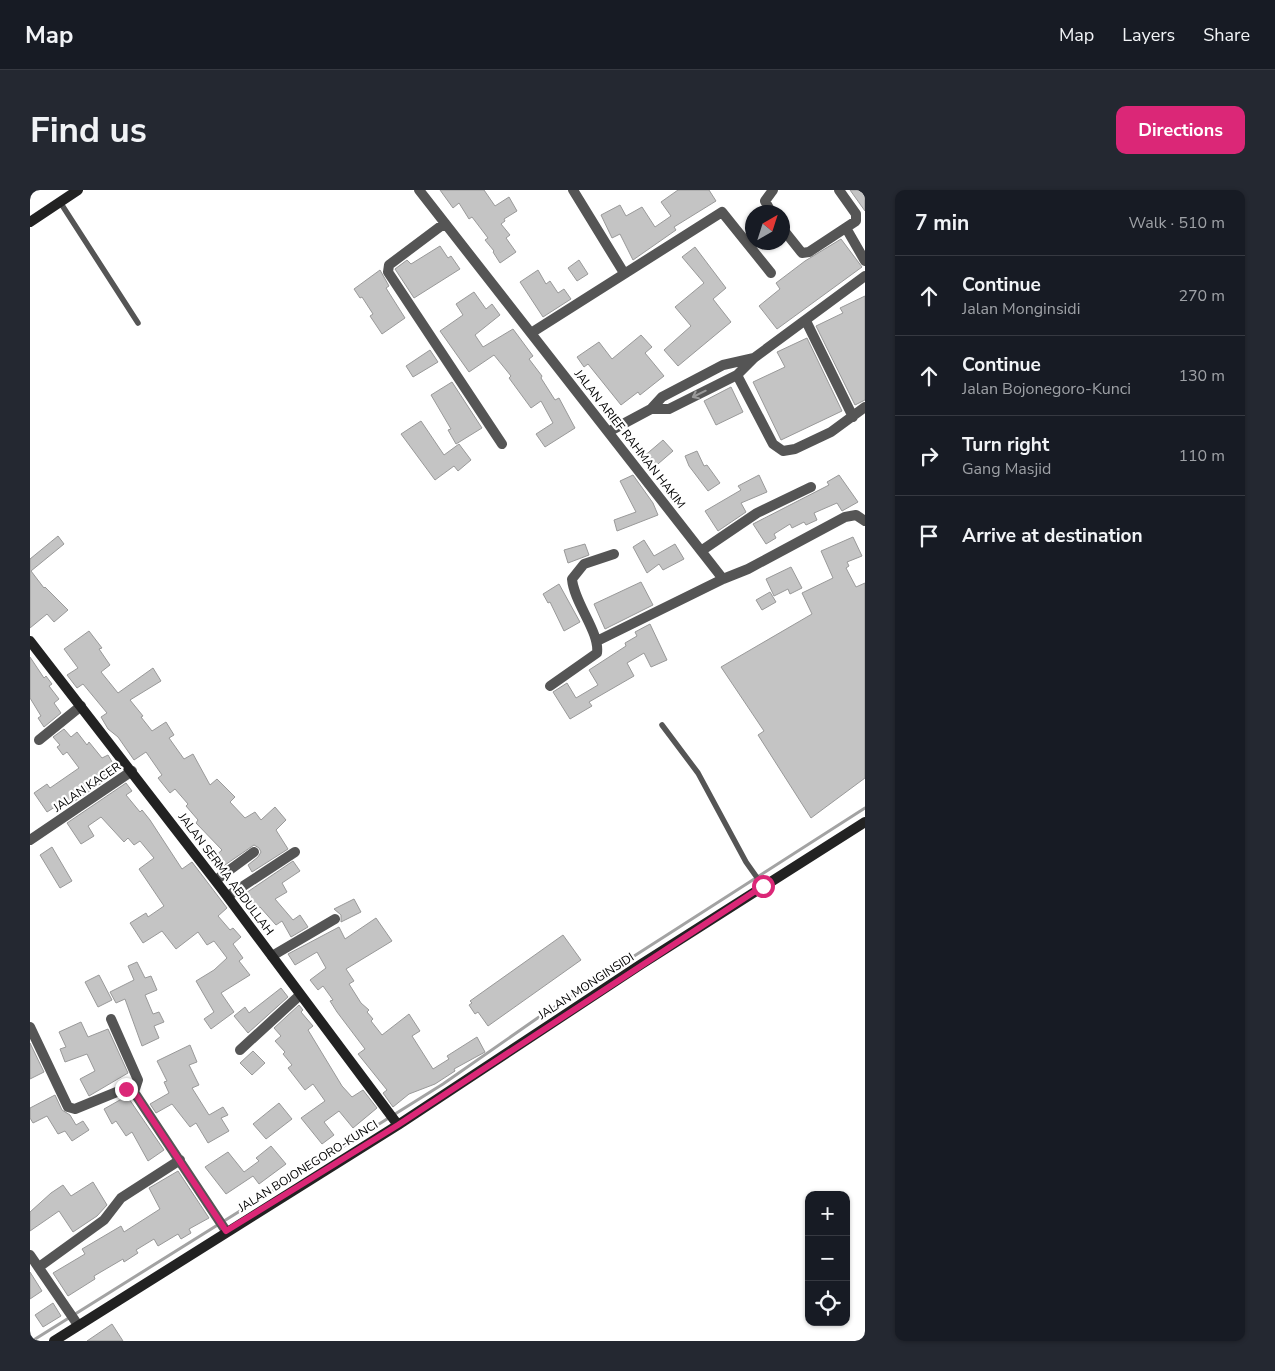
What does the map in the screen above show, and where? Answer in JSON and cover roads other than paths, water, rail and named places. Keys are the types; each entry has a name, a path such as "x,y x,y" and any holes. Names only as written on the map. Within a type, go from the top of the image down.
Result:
{"main road":[{"path":"30,222 78,190"},
{"name":"JALAN SERMA ABDULLAH","path":"30,641 216,880 396,1123"},
{"name":"JALAN MONGINSIDI","path":"396,1123 762,884 865,822"},
{"name":"JALAN BOJONEGORO-KUNCI","path":"54,1341 76,1323 222,1225 396,1123"}],"street":[{"name":"JALAN ARIEF RAHMAN HAKIM","path":"419,190 723,579"},
{"path":"574,190 624,273"},
{"path":"767,205 765,201 773,190"},
{"path":"790,239 797,248 806,254 846,228 857,217 839,190"},
{"path":"531,333 722,212 771,273"},
{"path":"445,223 389,265 388,272 502,444"},
{"path":"846,228 865,261"},
{"path":"651,409 669,409 734,376 754,358 865,278"},
{"path":"806,321 853,417"},
{"path":"608,432 651,409 662,397 723,365 754,358"},
{"path":"723,365 734,376 773,444 783,451 795,449 831,432 865,407"},
{"path":"701,551 749,518 811,487"},
{"path":"597,641 723,579 748,569 845,517 856,515 865,521"},
{"path":"550,686 593,657 597,652 597,641 576,597 572,579 584,564 614,554"},
{"path":"39,740 81,706"},
{"name":"JALAN KACER","path":"30,840 132,771"},
{"path":"216,880 254,852"},
{"path":"228,896 295,852"},
{"path":"272,956 334,920"},
{"path":"240,1050 300,995"},
{"path":"111,1019 138,1080 134,1092"},
{"path":"30,1027 68,1107 74,1108 124,1089 134,1092 222,1225"},
{"path":"39,1267 104,1220 120,1198 180,1160"},
{"path":"30,1255 76,1323"}],"lane":[{"path":"60,202 138,323"},
{"path":"662,725 698,773 752,870 762,884"}],"waterway":[{"path":"32,1341 443,1084 539,1017 865,808"}]}
